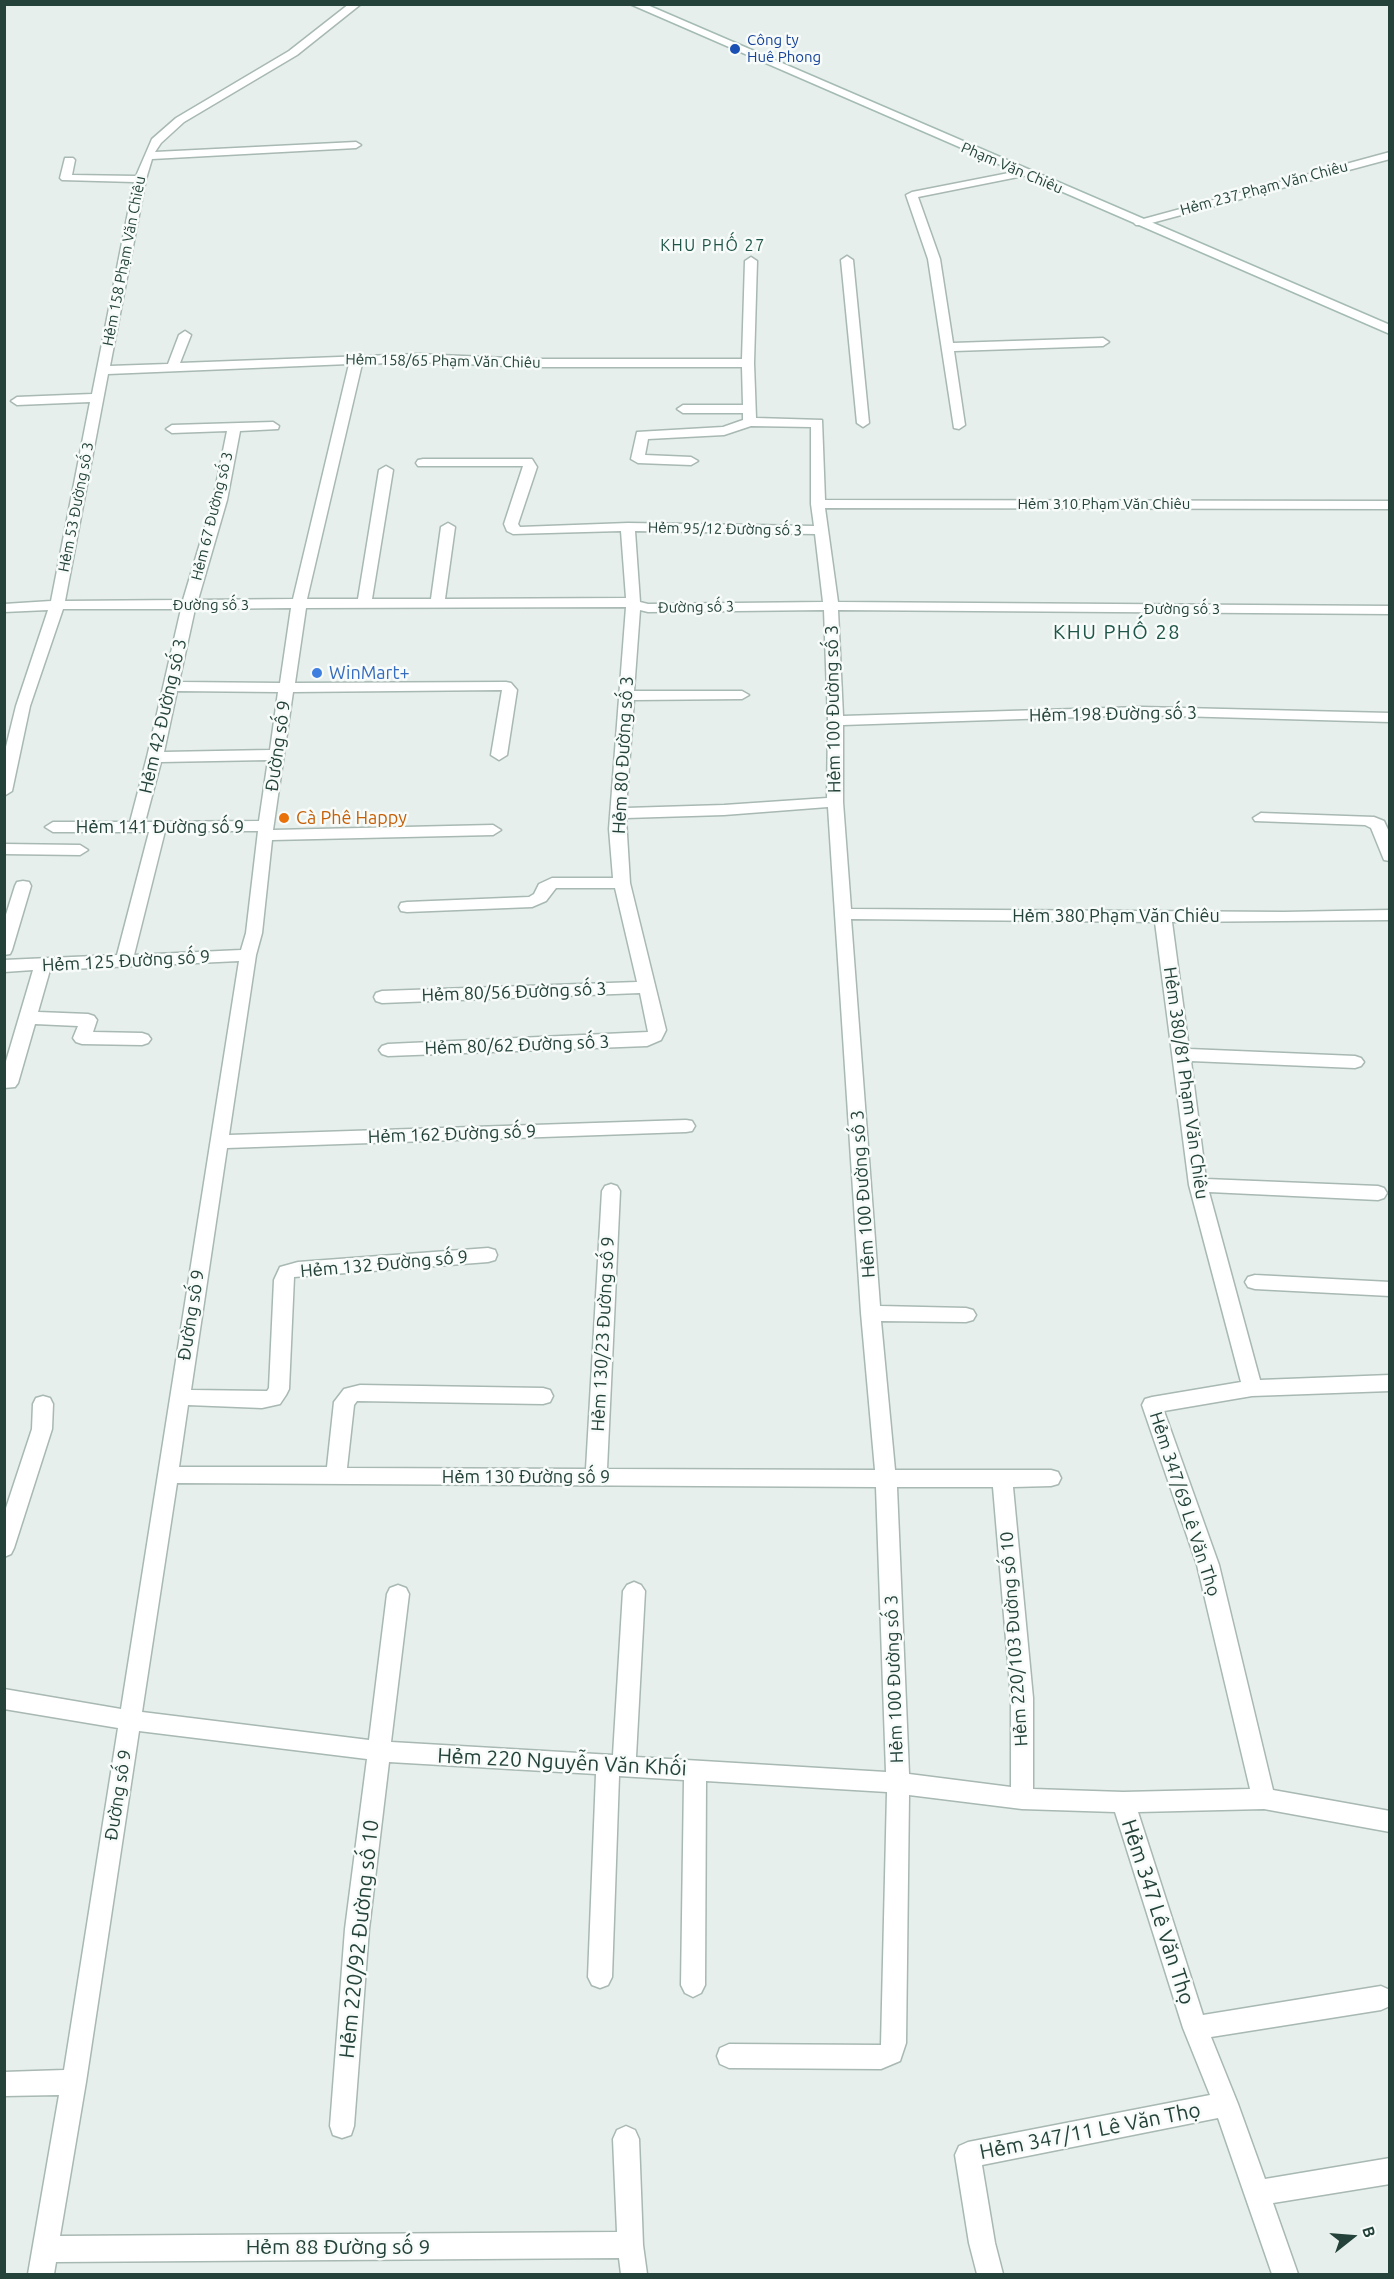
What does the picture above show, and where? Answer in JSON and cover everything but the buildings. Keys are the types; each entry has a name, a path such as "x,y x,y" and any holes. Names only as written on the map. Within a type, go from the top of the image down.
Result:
{"street":[{"name":"Hẻm 158 Phạm Văn Chiêu","path":"96,404 140,179 156,141 180,120 293,52 356,4"},
{"name":"Phạm Văn Chiêu","path":"635,4 1389,330"},
{"path":"148,156 356,146"},
{"name":"Hẻm 237 Phạm Văn Chiêu","path":"1140,223 1389,155"},
{"path":"69,160 66,178 140,179"},
{"path":"959,425 934,259 912,195 1024,173"},
{"path":"847,260 863,423"},
{"path":"749,416 751,261"},
{"path":"172,369 185,335"},
{"path":"948,347 1103,342"},
{"name":"Hẻm 158/65 Phạm Văn Chiêu","path":"102,370 172,369 357,359 748,363"},
{"name":"Đường số 9","path":"41,2274 74,2082 218,1142 248,955 254,933 276,755 299,604 357,359"},
{"path":"17,401 96,404"},
{"name":"Hẻm 53 Đường số 3","path":"4,791 23,706 57,605 96,404"},
{"path":"683,409 749,416"},
{"path":"691,461 638,459 642,435 724,431 749,416"},
{"name":"Hẻm 100 Đường số 3","path":"729,2056 881,2057 891,2053 894,2043 898,1783 886,1478 871,1313 835,802 836,721 831,606 818,504 817,423 749,416"},
{"name":"Hẻm 67 Đường số 3","path":"172,429 273,426"},
{"name":"Hẻm 67 Đường số 3","path":"189,605 220,500 234,427"},
{"name":"Hẻm 95/12 Đường số 3","path":"423,463 527,462 530,467 511,524 512,528 518,531 628,528 822,530"},
{"path":"364,604 386,470"},
{"name":"Hẻm 310 Phạm Văn Chiêu","path":"818,504 1389,505"},
{"path":"436,603 448,527"},
{"name":"Hẻm 80 Đường số 3","path":"628,528 633,604 618,813 622,883 636,951 657,1030 655,1036 647,1040"},
{"name":"Đường số 3","path":"4,608 57,605 623,602 648,608 831,606 1389,610"},
{"name":"Hẻm 42 Đường số 3","path":"136,827 155,757 189,605"},
{"path":"171,686 286,688 506,686 510,690 499,755"},
{"path":"626,696 742,695"},
{"name":"Hẻm 198 Đường số 3","path":"836,721 1141,711 1389,718"},
{"path":"155,757 276,755"},
{"path":"618,813 724,810 835,802"},
{"path":"1261,818 1368,820 1378,825 1389,856"},
{"name":"Hẻm 141 Đường số 9","path":"53,827 158,827 266,831 494,830"},
{"path":"124,961 158,827"},
{"path":"4,849 80,850"},
{"path":"407,907 532,902 540,897 545,888 552,883 622,883"},
{"path":"4,950 23,886"},
{"name":"Hẻm 380 Phạm Văn Chiêu","path":"843,914 1389,915"},
{"name":"Hẻm 380/81 Phạm Văn Chiêu","path":"1163,916 1198,1185 1251,1389"},
{"name":"Hẻm 125 Đường số 9","path":"4,966 248,955"},
{"path":"9,1083 43,964"},
{"name":"Hẻm 80/56 Đường số 3","path":"382,997 647,987"},
{"path":"27,1018 88,1020 82,1038 142,1039"},
{"name":"Hẻm 80/62 Đường số 3","path":"388,1050 647,1040"},
{"path":"1181,1055 1355,1062"},
{"name":"Hẻm 162 Đường số 9","path":"218,1142 686,1126"},
{"path":"1198,1185 1378,1193"},
{"name":"Hẻm 130/23 Đường số 9","path":"596,1477 611,1191"},
{"name":"Hẻm 132 Đường số 9","path":"178,1396 262,1400 273,1398 279,1389 283,1280 287,1272 298,1269 488,1255"},
{"path":"1255,1282 1389,1289"},
{"path":"871,1313 966,1315"},
{"name":"Hẻm 347/69 Lê Văn Thọ","path":"1264,1799 1208,1565 1152,1405 1251,1389 1389,1383"},
{"path":"336,1476 344,1402 351,1395 360,1393 543,1396"},
{"path":"4,1548 42,1429 43,1404"},
{"name":"Hẻm 130 Đường số 9","path":"166,1475 1051,1478"},
{"name":"Hẻm 220/103 Đường số 10","path":"1002,1479 1022,1698 1022,1799"},
{"path":"600,1977 616,1765 634,1591"},
{"name":"Hẻm 220/92 Đường số 10","path":"342,2126 357,1929 398,1594"},
{"name":"Hẻm 220 Nguyễn Văn Khối","path":"4,1699 130,1720 380,1751 898,1783 1022,1799 1122,1802"},
{"path":"693,1985 695,1770"},
{"name":"Hẻm 347 Lê Văn Thọ","path":"1285,2274 1226,2104 1195,2028 1122,1802 1264,1799 1389,1821"},
{"path":"1195,2028 1381,1998"},
{"path":"4,2084 74,2082"},
{"name":"Hẻm 347/11 Lê Văn Thọ","path":"990,2274 982,2243 968,2155 1226,2104"},
{"path":"626,2139 630,2245 634,2274"},
{"path":"1257,2193 1389,2171"},
{"name":"Hẻm 88 Đường số 9","path":"47,2249 630,2245"}],"place":[{"name":"Công ty Huê Phong","path":"735,49"},
{"name":"WinMart+","path":"317,673"},
{"name":"Cà Phê Happy","path":"284,818"}],"district":[{"name":"KHU PHỐ 27","path":"713,246"},
{"name":"KHU PHỐ 28","path":"1117,632"}]}
